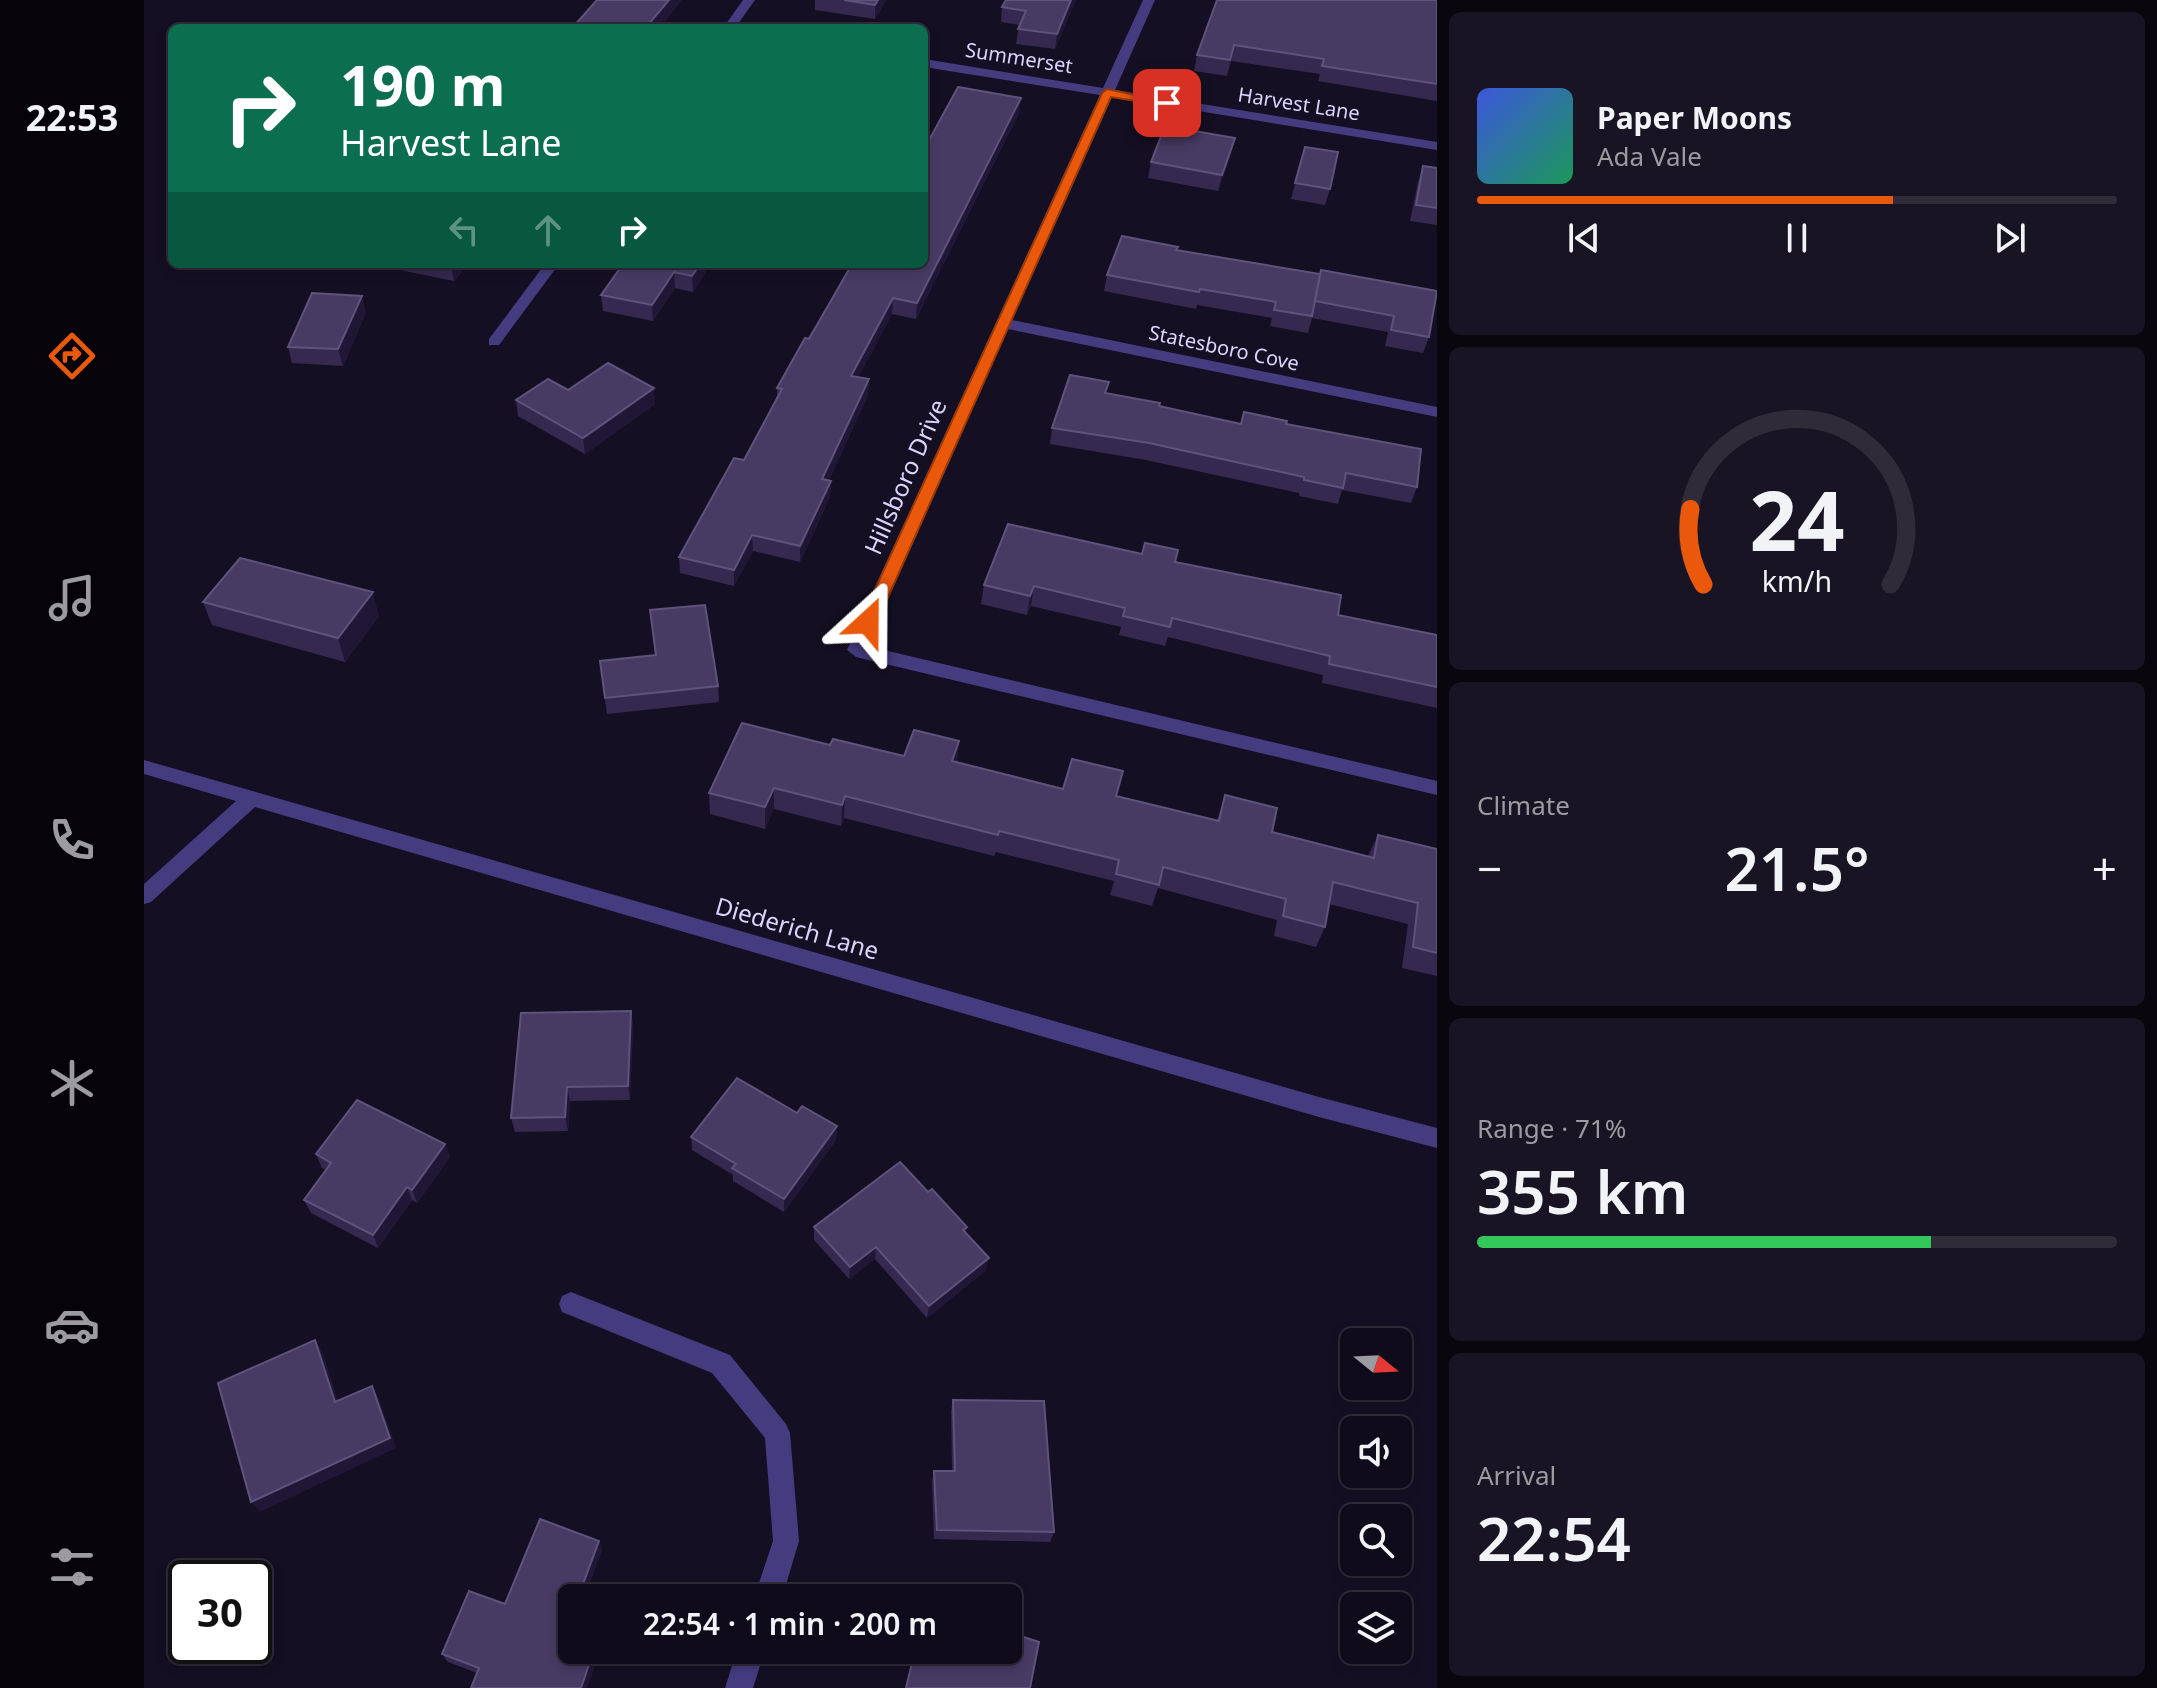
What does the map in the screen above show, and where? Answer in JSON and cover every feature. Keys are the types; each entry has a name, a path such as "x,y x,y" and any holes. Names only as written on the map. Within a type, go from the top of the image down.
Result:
{"street":[{"path":"732,24 749,0"},
{"name":"Hillsboro Drive","path":"1149,0 856,650 1437,788"},
{"name":"Summerset","path":"928,64 1107,93"},
{"name":"Harvest Lane","path":"1107,93 1437,146"},
{"path":"494,342 549,268"},
{"name":"Statesboro Cove","path":"1003,323 1437,412"},
{"name":"Diederich Lane","path":"144,767 1304,1103 1437,1138"},
{"path":"144,896 252,798"},
{"path":"571,1304 721,1364 777,1433 786,1541 772,1584"},
{"path":"739,1688 747,1664"}],"building":[{"path":"597,0 669,0 649,24 576,24"},
{"path":"844,0 878,0 875,5"},
{"path":"1006,0 1071,0 1057,34 1018,29 1026,11 1002,7"},
{"path":"1217,0 1437,0 1437,84 1322,66 1324,59 1234,45 1230,60 1197,55"},
{"path":"958,87 1021,98 917,303 893,298 851,376 869,379 822,479 831,481 800,546 752,535 734,570 679,557 734,458 744,460 782,389 777,388 850,268 928,268 928,142"},
{"path":"1165,126 1235,138 1222,175 1151,162"},
{"path":"1305,147 1338,152 1330,189 1295,183"},
{"path":"1423,166 1437,168 1437,208 1416,205"},
{"path":"1122,236 1178,247 1176,250 1320,274 1312,316 1274,310 1276,302 1107,275"},
{"path":"620,268 697,268 692,276 674,272 652,305 601,295"},
{"path":"1321,270 1437,291 1429,337 1391,330 1394,316 1315,301"},
{"path":"312,293 362,296 338,349 288,347"},
{"path":"608,363 654,388 583,438 516,400 548,379 568,390"},
{"path":"1070,375 1109,382 1105,393 1160,403 1159,406 1241,424 1244,412 1287,421 1286,424 1421,449 1417,487 1346,473 1343,488 1149,443 1052,428"},
{"path":"1008,524 1142,554 1145,543 1178,550 1175,562 1341,595 1338,615 1437,635 1437,687 1329,664 1330,656 1172,618 1170,627 1123,616 1125,608 1034,586 1030,596 984,585"},
{"path":"240,558 373,592 338,638 203,602"},
{"path":"705,605 718,686 605,698 600,661 656,655 650,610"},
{"path":"742,723 830,745 833,739 904,756 914,730 959,741 952,761 1063,789 1072,759 1123,771 1116,796 1219,821 1225,795 1277,808 1272,832 1374,858 1378,835 1437,849 1437,953 1413,947 1418,903 1333,882 1325,927 1283,916 1286,899 1163,867 1159,885 1116,874 1119,860 999,831 998,835 845,796 842,805 774,788 765,807 709,793"},
{"path":"631,1011 628,1086 567,1087 565,1117 511,1118 521,1013"},
{"path":"737,1078 797,1113 802,1106 837,1126 784,1199 732,1168 736,1164 691,1137"},
{"path":"357,1100 445,1144 412,1190 407,1187 373,1235 304,1200 331,1163 316,1154"},
{"path":"900,1162 928,1192 932,1189 967,1227 963,1230 989,1258 929,1306 876,1247 850,1267 814,1227"},
{"path":"315,1340 335,1402 372,1386 390,1438 251,1502 218,1383"},
{"path":"953,1400 1044,1401 1054,1532 937,1530 934,1471 955,1471"},
{"path":"540,1519 599,1541 583,1584 558,1584 558,1664 589,1664 581,1688 471,1688 479,1668 442,1654 469,1591 505,1604"},
{"path":"1022,1637 1039,1642 1030,1688 906,1688 912,1664 1022,1664"}],"route":[{"path":"868,622 1107,93 1167,103"}]}
